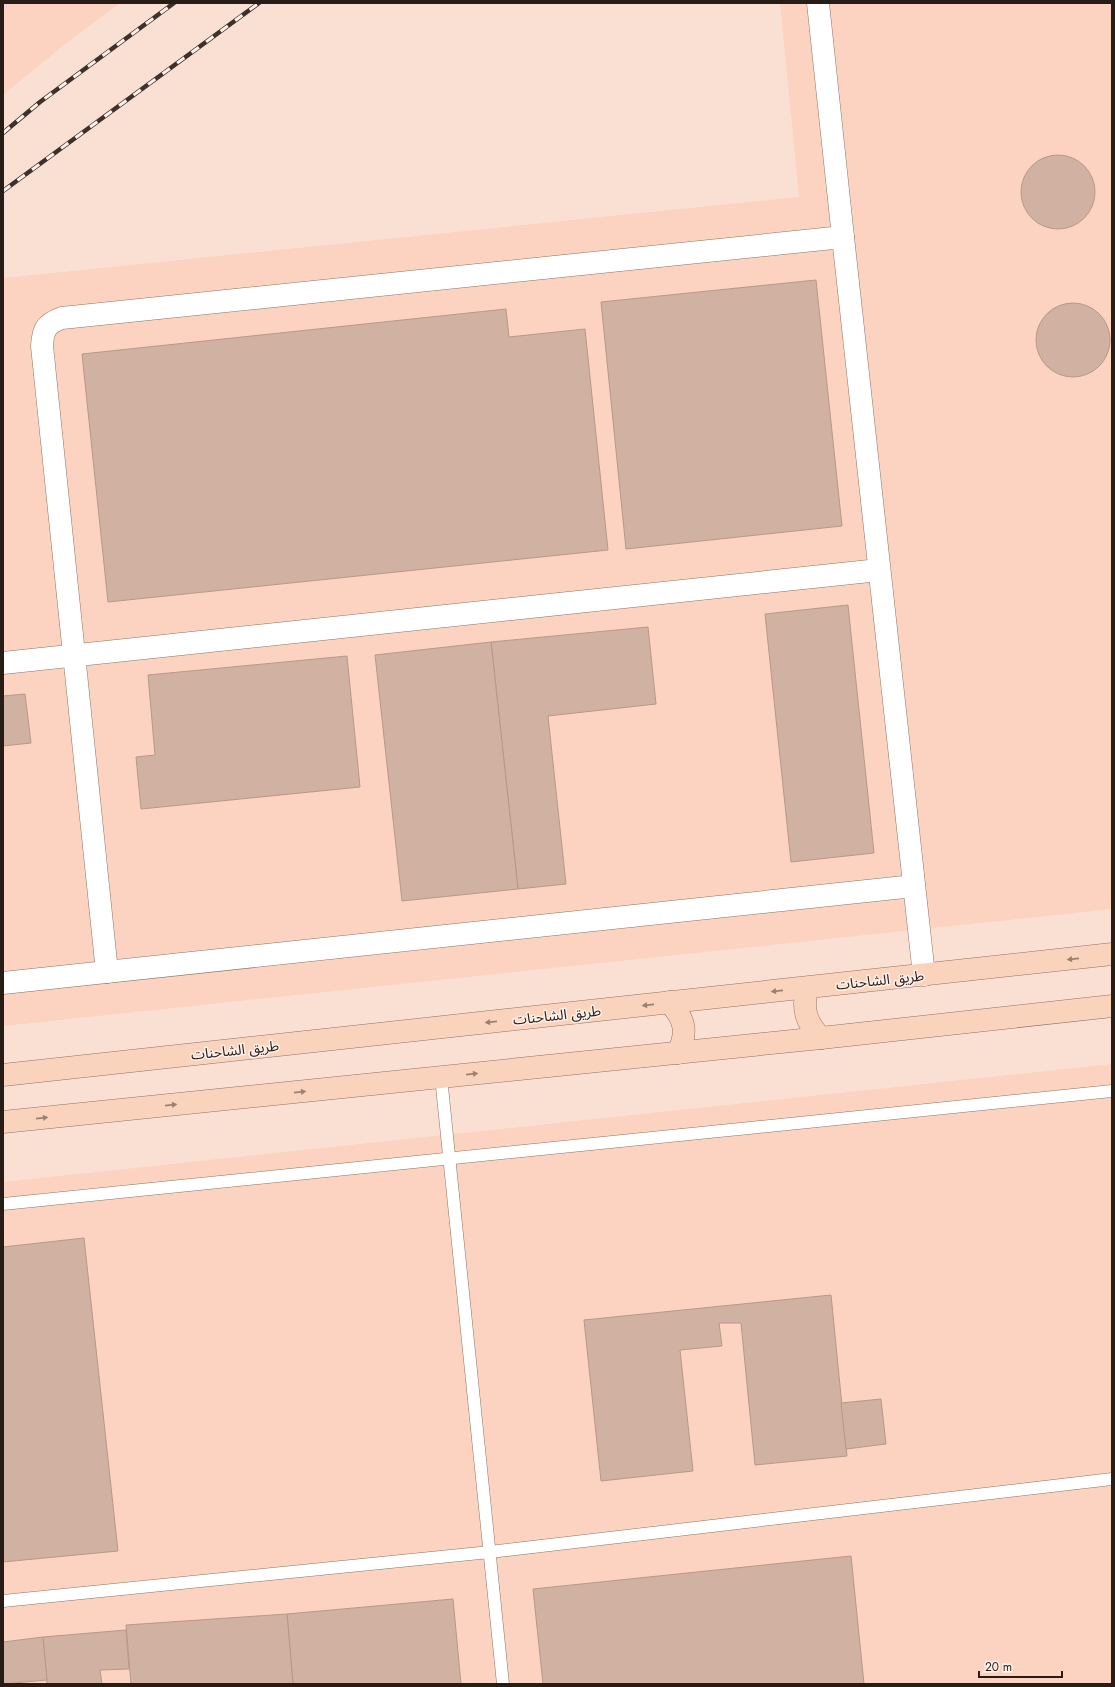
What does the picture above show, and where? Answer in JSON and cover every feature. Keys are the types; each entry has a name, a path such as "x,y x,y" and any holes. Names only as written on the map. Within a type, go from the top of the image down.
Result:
{"main road":[{"name":"طريق الشاحنات","path":"4,1076 1112,954"},
{"path":"807,988 804,999 806,1016 813,1031 821,1038"},
{"path":"669,1002 677,1011 682,1020 684,1032 683,1042 678,1053"},
{"path":"6,1120 678,1053 1112,1006"}],"street":[{"path":"818,3 842,237 924,975"},
{"path":"107,972 42,346 43,333 50,323 62,318 842,237"},
{"path":"3,663 879,570"},
{"path":"3,983 914,886"}],"lane":[{"path":"441,1077 503,1684"},
{"path":"3,1204 1112,1091"},
{"path":"3,1601 490,1552 1112,1479"}],"shaded area":[{"path":"3,3 120,3 65,44 3,95"},
{"path":"780,3 1112,3 1112,909 3,1026 3,278 799,197"},
{"path":"1112,1064 1112,1684 3,1684 3,1182"}],"building":[{"path":"1058,155 1072,158 1084,166 1092,178 1095,192 1092,206 1084,218 1072,226 1058,229 1044,226 1032,218 1024,206 1021,192 1024,178 1032,166 1044,158"},
{"path":"816,280 842,526 626,549 601,302"},
{"path":"1073,303 1087,306 1099,314 1107,326 1110,340 1107,354 1099,366 1087,374 1073,377 1059,374 1047,366 1039,354 1036,340 1039,326 1047,314 1059,306"},
{"path":"506,309 509,337 585,329 608,550 108,602 82,354"},
{"path":"848,605 874,853 791,862 765,614"},
{"path":"648,627 656,704 548,716 566,884 518,889 491,642"},
{"path":"491,642 518,889 402,901 375,655"},
{"path":"347,656 360,787 141,809 136,757 155,755 148,675"},
{"path":"25,694 31,743 3,746 3,696"},
{"path":"84,1238 118,1551 3,1562 3,1247"},
{"path":"831,1295 847,1456 755,1465 741,1323 719,1323 722,1346 680,1350 693,1471 601,1481 584,1320"},
{"path":"881,1399 886,1444 846,1449 841,1403"},
{"path":"851,1556 864,1684 543,1684 533,1589"},
{"path":"453,1599 461,1684 293,1684 287,1614"},
{"path":"287,1614 293,1684 131,1684 126,1625"},
{"path":"126,1630 129,1669 100,1670 102,1684 47,1684 43,1637"},
{"path":"43,1637 47,1680 3,1684 3,1642"}],"railway":[{"path":"3,133 40,102 174,3"},
{"path":"3,191 259,3"}]}
